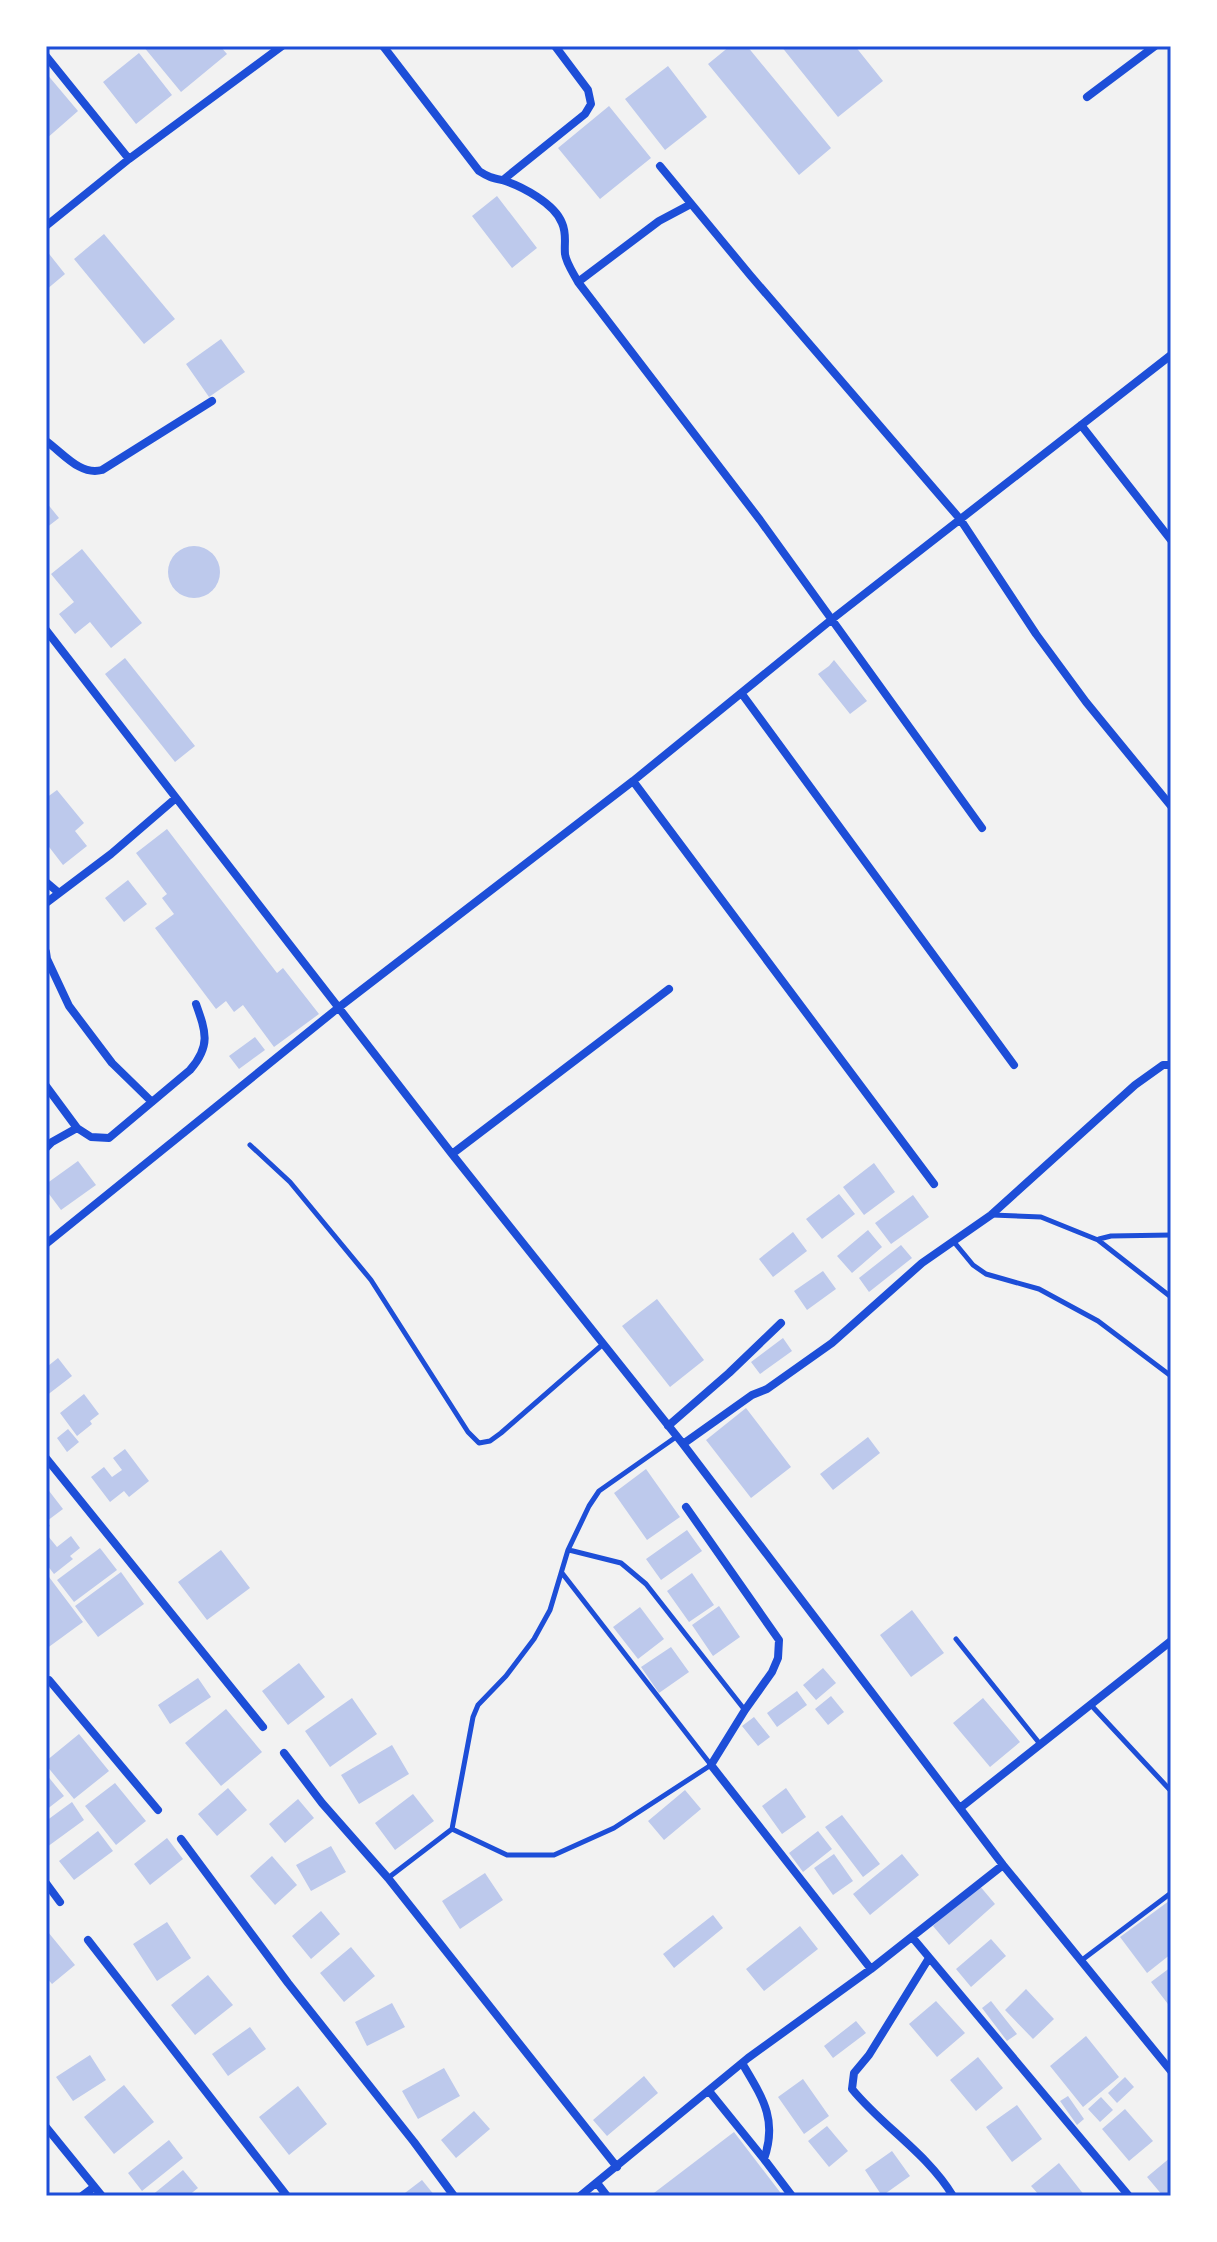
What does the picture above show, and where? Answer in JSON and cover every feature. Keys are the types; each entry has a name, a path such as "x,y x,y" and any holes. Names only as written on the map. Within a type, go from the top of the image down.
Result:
{"street":[{"path":"46,226 129,159 282,46"},
{"path":"383,46 479,171 539,198 553,209 562,222 565,256 578,282 760,520 982,828"},
{"path":"503,180 585,114 591,104 588,90 555,46"},
{"path":"1087,97 1155,46"},
{"path":"46,56 129,159"},
{"path":"660,166 960,519 1044,645 1171,806"},
{"path":"578,282 659,221 691,204"},
{"path":"46,1244 338,1008 633,781 831,620 1171,355"},
{"path":"46,441 82,470 93,473 212,401"},
{"path":"1081,425 1171,540"},
{"path":"46,630 452,1154 679,1440 1003,1865 1171,2071"},
{"path":"742,694 1014,1065"},
{"path":"633,781 934,1184"},
{"path":"46,903 111,854 176,798"},
{"path":"46,882 59,893"},
{"path":"46,952 46,959 69,1006 112,1063 152,1102"},
{"path":"452,1154 669,989"},
{"path":"46,1086 77,1128 91,1137 109,1138 197,1061 205,1046 206,1030 196,1004"},
{"path":"679,1440 767,1389 832,1343 922,1263 991,1215 1135,1085 1163,1065 1171,1065"},
{"path":"46,1148 77,1128"},
{"path":"668,1426 781,1323"},
{"path":"46,1458 263,1727"},
{"path":"686,1507 779,1640 778,1658 772,1672 711,1765 871,1969"},
{"path":"960,1808 1171,1641"},
{"path":"46,1680 158,1810"},
{"path":"284,1753 322,1803 388,1878 617,2167"},
{"path":"181,1839 288,1983 454,2196"},
{"path":"580,2196 742,2063 871,1969 1003,1865"},
{"path":"46,1883 60,1902"},
{"path":"912,1937 1129,2196"},
{"path":"88,1940 287,2196"},
{"path":"929,1958 869,2055 854,2073 852,2089 870,2111 889,2125 942,2177 953,2196"},
{"path":"742,2063 761,2096 771,2124 764,2159"},
{"path":"709,2091 792,2196"},
{"path":"46,2127 102,2196"},
{"path":"597,2183 607,2196"},
{"path":"82,2196 94,2187"}],"lane":[{"path":"250,1145 290,1182 371,1280 468,1432 479,1443 490,1441 501,1433 602,1345"},
{"path":"991,1215 1041,1217 1098,1240 1171,1297"},
{"path":"1098,1240 1111,1236 1171,1235"},
{"path":"953,1241 973,1265 986,1274 1039,1289 1098,1321 1171,1376"},
{"path":"388,1878 452,1829 473,1717 478,1705 506,1676 534,1639 550,1610 568,1550 589,1506 599,1491 679,1440"},
{"path":"568,1550 621,1563 646,1584 745,1710"},
{"path":"452,1829 507,1855 554,1855 614,1828 711,1765 562,1573"},
{"path":"956,1639 1041,1745"},
{"path":"1090,1704 1171,1791"},
{"path":"1081,1961 1171,1893"}],"building":[{"path":"143,46 220,46 227,54 181,92"},
{"path":"730,46 747,46 831,148 799,175 708,64"},
{"path":"781,46 855,46 883,81 838,117"},
{"path":"139,53 172,95 136,124 103,82"},
{"path":"668,66 707,117 665,150 625,99"},
{"path":"46,73 78,111 46,139"},
{"path":"609,106 651,158 600,199 558,148"},
{"path":"497,196 537,248 512,268 472,216"},
{"path":"104,234 175,319 144,344 74,259"},
{"path":"46,250 65,274 46,290"},
{"path":"221,339 245,372 209,397 186,364"},
{"path":"46,502 59,518 46,528"},
{"path":"194,546 212,554 220,572 212,590 194,598 176,590 168,572 176,554"},
{"path":"82,549 142,623 111,648 90,622 75,634 59,614 74,602 51,574"},
{"path":"125,658 195,746 175,762 105,674"},
{"path":"834,660 867,701 850,714 818,674"},
{"path":"57,790 84,823 75,831 87,846 63,865 46,843 46,798"},
{"path":"167,829 277,973 283,968 319,1014 274,1047 243,1005 234,1012 226,1001 216,1009 155,928 174,914 162,898 167,894 136,853"},
{"path":"128,880 147,904 124,922 105,898"},
{"path":"255,1037 265,1050 239,1069 229,1056"},
{"path":"78,1161 96,1185 61,1210 46,1190 46,1184"},
{"path":"874,1163 895,1192 864,1215 843,1187"},
{"path":"839,1194 855,1214 822,1239 806,1219"},
{"path":"913,1195 929,1217 891,1244 875,1223"},
{"path":"868,1230 882,1247 852,1273 837,1256"},
{"path":"793,1232 807,1251 773,1277 759,1259"},
{"path":"901,1245 912,1258 869,1292 859,1278"},
{"path":"823,1271 836,1289 807,1310 794,1291"},
{"path":"657,1299 704,1360 670,1387 622,1326"},
{"path":"783,1338 792,1351 760,1374 751,1362"},
{"path":"58,1358 72,1376 46,1396 46,1364 48,1366"},
{"path":"84,1394 99,1414 77,1436 60,1413"},
{"path":"746,1408 791,1467 751,1498 706,1440"},
{"path":"68,1429 79,1442 67,1452 57,1438"},
{"path":"868,1437 880,1453 833,1490 820,1474"},
{"path":"125,1449 149,1481 129,1497 124,1491 110,1502 91,1477 104,1467 112,1477 122,1470 113,1458"},
{"path":"646,1469 680,1517 647,1540 614,1493"},
{"path":"46,1487 63,1509 47,1521 50,1526 46,1528"},
{"path":"687,1530 702,1551 661,1580 646,1559"},
{"path":"48,1536 57,1547 71,1536 80,1548 70,1556 73,1559 54,1574 46,1560"},
{"path":"100,1548 117,1570 74,1602 57,1580"},
{"path":"221,1550 250,1588 207,1620 178,1582"},
{"path":"121,1572 144,1604 98,1637 75,1606"},
{"path":"46,1573 83,1622 46,1649"},
{"path":"692,1573 714,1605 689,1622 667,1591"},
{"path":"719,1606 740,1637 713,1656 692,1625"},
{"path":"640,1607 664,1639 638,1659 613,1627"},
{"path":"912,1610 944,1653 911,1677 880,1635"},
{"path":"671,1647 689,1672 659,1693 641,1667"},
{"path":"299,1663 325,1697 288,1725 262,1691"},
{"path":"823,1668 836,1683 816,1700 803,1685"},
{"path":"198,1678 211,1697 170,1724 158,1705"},
{"path":"797,1691 807,1705 777,1727 767,1713"},
{"path":"831,1696 844,1712 828,1725 815,1709"},
{"path":"352,1698 377,1734 330,1767 305,1731"},
{"path":"983,1698 1020,1742 990,1767 953,1723"},
{"path":"226,1709 262,1752 221,1786 185,1743"},
{"path":"754,1717 770,1737 758,1746 742,1726"},
{"path":"79,1734 109,1771 74,1799 46,1761"},
{"path":"392,1745 409,1774 359,1804 341,1775"},
{"path":"46,1774 64,1796 46,1810"},
{"path":"115,1783 146,1821 116,1845 85,1806"},
{"path":"228,1788 247,1810 217,1836 198,1814"},
{"path":"786,1788 806,1817 782,1834 762,1806"},
{"path":"685,1790 701,1809 664,1840 648,1821"},
{"path":"413,1794 434,1821 395,1850 375,1823"},
{"path":"298,1799 314,1818 285,1843 269,1824"},
{"path":"72,1802 84,1820 47,1847 46,1821"},
{"path":"842,1815 880,1864 863,1877 825,1827"},
{"path":"98,1831 113,1851 74,1880 59,1861"},
{"path":"818,1831 832,1849 803,1872 789,1853"},
{"path":"167,1838 183,1859 150,1885 134,1864"},
{"path":"331,1846 346,1872 311,1891 296,1865"},
{"path":"834,1854 853,1881 833,1895 814,1868"},
{"path":"902,1854 919,1875 870,1915 853,1894"},
{"path":"272,1856 297,1885 275,1905 250,1876"},
{"path":"485,1873 503,1900 460,1929 442,1901"},
{"path":"979,1885 995,1904 949,1945 933,1926"},
{"path":"1169,1901 1171,1954 1147,1973 1120,1937"},
{"path":"321,1911 340,1934 311,1959 292,1936"},
{"path":"713,1915 723,1928 674,1968 663,1954"},
{"path":"167,1922 191,1958 157,1981 133,1944"},
{"path":"800,1926 818,1949 764,1991 746,1969"},
{"path":"48,1932 75,1965 52,1984 46,1977"},
{"path":"991,1939 1006,1956 971,1987 956,1969"},
{"path":"351,1947 375,1976 344,2002 320,1973"},
{"path":"1171,1967 1171,2008 1151,1982"},
{"path":"208,1975 233,2005 195,2035 171,2005"},
{"path":"1026,1989 1054,2019 1033,2039 1005,2010"},
{"path":"936,2001 965,2033 937,2057 909,2024"},
{"path":"991,2001 1017,2034 1007,2041 982,2008"},
{"path":"392,2003 405,2027 367,2046 355,2022"},
{"path":"856,2021 866,2033 833,2058 824,2046"},
{"path":"250,2027 266,2049 228,2076 212,2054"},
{"path":"1086,2036 1119,2077 1083,2107 1050,2066"},
{"path":"90,2055 106,2080 73,2101 56,2077"},
{"path":"978,2057 1003,2088 976,2111 950,2080"},
{"path":"444,2068 460,2096 418,2119 402,2091"},
{"path":"644,2076 658,2093 607,2136 593,2120"},
{"path":"1125,2077 1134,2087 1117,2103 1108,2093"},
{"path":"803,2079 829,2116 804,2134 778,2097"},
{"path":"124,2085 154,2122 114,2154 84,2117"},
{"path":"298,2086 327,2124 289,2155 259,2117"},
{"path":"1068,2096 1084,2119 1077,2125 1060,2101"},
{"path":"1101,2097 1113,2110 1100,2122 1088,2109"},
{"path":"1017,2105 1042,2139 1012,2162 986,2127"},
{"path":"1125,2109 1153,2141 1129,2161 1102,2129"},
{"path":"474,2111 490,2129 456,2158 441,2140"},
{"path":"827,2126 848,2151 829,2167 808,2141"},
{"path":"734,2132 783,2196 650,2196"},
{"path":"169,2140 183,2158 142,2191 128,2173"},
{"path":"892,2151 910,2176 882,2196 865,2170"},
{"path":"1171,2157 1171,2196 1163,2196 1147,2177"},
{"path":"1059,2163 1085,2196 1040,2196 1031,2186"},
{"path":"183,2170 198,2188 188,2196 151,2196"},
{"path":"422,2180 435,2196 401,2196"}]}
